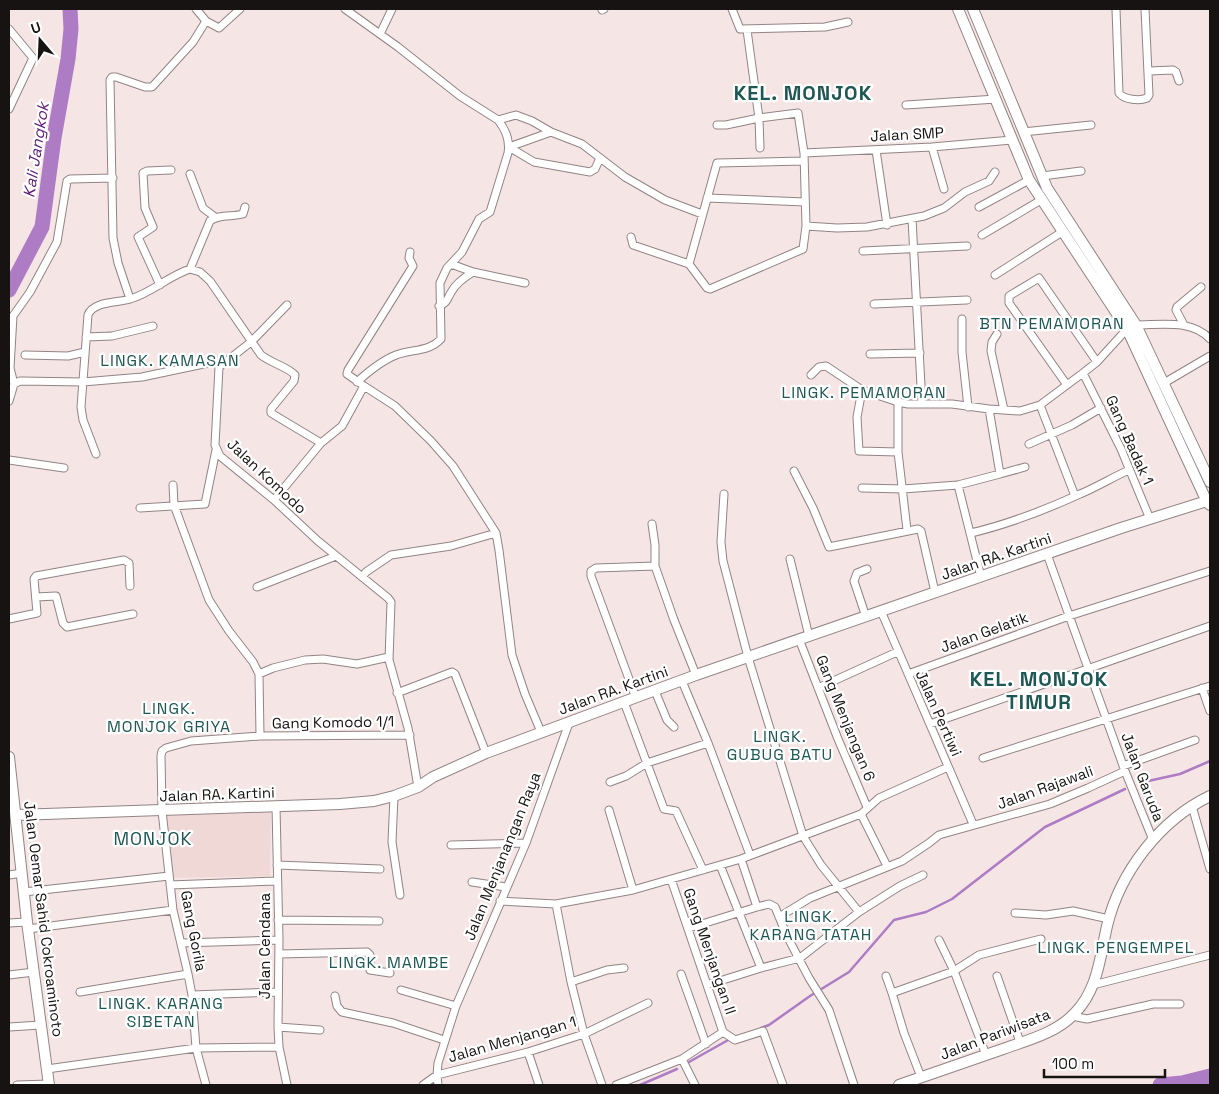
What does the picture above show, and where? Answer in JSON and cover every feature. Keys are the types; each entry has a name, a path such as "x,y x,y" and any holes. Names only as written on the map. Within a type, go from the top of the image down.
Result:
{"street":[{"path":"196,9 206,21 219,28 240,9"},
{"path":"274,500 321,443 342,426 361,384 373,368 396,355 426,349 437,343 442,336 439,306 440,283 447,268 462,252 479,219 490,212 509,147 505,130 498,120 460,96 345,9"},
{"path":"380,34 392,9"},
{"path":"732,9 739,28 747,30 824,27 848,22"},
{"path":"958,9 1029,180 1062,232 1132,327 1209,502"},
{"path":"974,9 1042,176 1164,383 1210,482"},
{"path":"1116,9 1120,95 1124,98 1141,100 1149,95 1145,9"},
{"path":"130,299 115,251 112,226 113,178 110,80 112,77 116,77 145,87 152,87 193,42 206,21"},
{"path":"9,29 33,58 9,109"},
{"path":"747,30 760,148"},
{"path":"1149,71 1173,70 1176,72 1179,81"},
{"path":"906,104 996,99"},
{"path":"631,237 633,245 689,264 707,288 714,288 800,251 804,246 806,226 803,157 798,113 716,125"},
{"path":"498,120 511,116 521,116 551,132 582,144 599,160 664,200 702,214"},
{"path":"1024,132 1091,125"},
{"path":"509,147 551,132"},
{"name":"Jalan SMP","path":"707,198 715,166 720,162 1012,140"},
{"path":"509,147 534,162 590,172 593,171 599,160"},
{"path":"932,147 944,189"},
{"path":"876,150 887,225"},
{"path":"160,285 138,239 139,236 153,227 145,208 143,174 147,171 171,170"},
{"path":"1042,176 1081,171"},
{"path":"806,226 852,228 887,225 912,218 944,208 965,192 989,181 995,172"},
{"path":"190,174 203,208 215,217 243,214 245,207"},
{"path":"9,401 14,384 10,368 12,316 30,292 57,242 67,181 70,179 113,178"},
{"path":"979,207 1029,180"},
{"path":"689,264 707,198 805,202"},
{"path":"982,235 1041,200"},
{"path":"1051,215 1061,210"},
{"path":"96,454 83,420 81,407 89,310 130,299 190,269 209,222 215,217"},
{"path":"912,218 922,404"},
{"path":"995,275 1062,232"},
{"path":"863,251 967,246"},
{"path":"410,252 409,258 414,266 348,370 348,375 395,406 431,441 453,466 496,533 512,655 525,694 541,732"},
{"path":"451,264 473,272 525,283"},
{"path":"190,269 200,272 207,277 251,342 266,358 295,375 294,381 271,409 271,413 321,443"},
{"path":"439,306 446,302 458,283 473,272"},
{"path":"1066,385 1009,303 1009,296 1036,278 1041,280 1097,362"},
{"path":"1184,325 1176,310 1177,306 1202,287"},
{"path":"874,304 967,300"},
{"path":"14,384 20,381 83,382 142,377 213,362 217,363 219,367 251,342 287,305"},
{"path":"962,319 962,352 968,407"},
{"path":"811,375 819,367 826,366 862,390 908,404 939,404 989,410 1020,411 1040,406 1084,373 1132,327 1184,325 1199,329 1210,339"},
{"path":"86,337 112,336 153,326"},
{"path":"997,334 992,342 991,351 1004,410"},
{"path":"25,355 68,356 86,352"},
{"path":"870,354 920,353"},
{"path":"1164,383 1210,356"},
{"name":"Jalan Komodo","path":"219,367 215,445 220,456 274,500 318,541 388,598 392,604 389,657 397,693 410,735 418,787"},
{"name":"Gang Badak 1","path":"1084,373 1150,519"},
{"path":"862,390 857,417 859,451 898,452"},
{"path":"898,402 898,452 908,530"},
{"path":"1040,406 1075,496"},
{"path":"1029,444 1052,435 1101,408"},
{"path":"989,410 1000,474"},
{"path":"140,508 205,504 216,450"},
{"path":"9,460 64,468"},
{"path":"862,488 903,489 958,485 1025,467"},
{"path":"971,533 1024,518 1129,470"},
{"path":"794,471 830,547 917,528 920,532 935,592"},
{"name":"Gang Komodo 1/1","path":"173,485 174,505 209,600 229,631 253,662 258,674 260,736 410,735"},
{"path":"958,485 981,577"},
{"path":"724,494 721,550 748,657 803,836 821,866 859,912"},
{"name":"Jalan RA. Kartini","path":"12,815 340,804 374,801 394,796 418,787 440,773 486,753 696,675 1150,519 1209,502"},
{"path":"652,524 655,566 696,675"},
{"path":"362,577 366,572 391,555 451,546 496,533"},
{"name":"Jalan Garuda","path":"1047,554 1124,768 1153,840"},
{"path":"257,587 336,556"},
{"name":"Gang Menjangan 6","path":"790,559 804,638 818,688 868,807"},
{"path":"9,619 36,613 34,579 36,576 124,560 128,563 130,586"},
{"path":"636,698 591,576 591,571 596,568 655,566"},
{"path":"866,617 854,581 857,574 867,569"},
{"name":"Jalan Gelatik","path":"908,674 1069,616 1210,571"},
{"path":"36,597 56,596 63,624 66,627 133,614"},
{"name":"Jalan Pertiwi","path":"881,612 973,824"},
{"path":"930,724 1210,626"},
{"path":"818,688 897,652"},
{"path":"258,674 305,660 323,659 357,664 389,657"},
{"path":"397,693 452,672 455,674 486,753"},
{"path":"682,681 708,743 750,855"},
{"path":"983,758 1210,686"},
{"path":"1202,688 1210,711"},
{"path":"655,691 667,720 674,727"},
{"path":"624,702 664,809 676,811 703,870"},
{"name":"Jalan Menjanangan Raya","path":"438,1085 436,1075 444,1040 456,1006 526,843 569,723"},
{"name":"Gang Gorila","path":"206,1085 196,1048 192,995 173,910 162,811 161,756 162,751 166,748 201,740 260,736"},
{"name":"Jalan Rajawali","path":"779,917 810,898 913,854 939,835 1050,804 1088,788 1124,768 1195,740"},
{"path":"610,782 626,776 647,763 708,743"},
{"name":"Jalan Oemar Sahid Cokroaminoto","path":"9,757 12,815 22,873 27,925 49,1084"},
{"path":"887,866 861,814 879,798 948,767"},
{"path":"394,796 392,842 400,894"},
{"name":"Jalan Pariwisata","path":"899,1085 1050,1031 1072,1016 1084,1003 1098,973 1109,919 1116,899 1129,874 1153,840 1192,806 1210,796"},
{"path":"1192,806 1210,869"},
{"name":"Jalan Cendana","path":"276,807 279,940 278,1027 279,1047 287,1085"},
{"path":"609,810 633,890"},
{"name":"Gang Menjangan II","path":"500,901 556,904 633,890 750,855 861,814"},
{"path":"451,845 489,842 526,843"},
{"path":"741,858 757,907"},
{"path":"277,865 380,869"},
{"path":"720,865 761,968"},
{"path":"9,875 22,873"},
{"path":"707,985 800,958 859,912 900,886 923,875"},
{"path":"24,892 170,876"},
{"name":"Gang Menjangan II","path":"672,879 725,1033"},
{"path":"170,885 277,881"},
{"path":"472,882 506,887"},
{"path":"556,904 571,982 584,1034 602,1085"},
{"path":"689,928 768,904 775,908 787,936 834,1022 854,1085"},
{"path":"9,924 27,925 173,910"},
{"path":"1015,913 1046,915 1073,911 1109,919"},
{"path":"278,920 379,921"},
{"path":"892,994 954,971 979,955 1041,939"},
{"path":"181,943 279,940"},
{"path":"939,940 954,971 986,1055"},
{"path":"279,954 367,952 370,955 370,970 390,973"},
{"path":"1093,985 1210,955"},
{"path":"571,982 607,970 624,968"},
{"path":"9,975 34,972"},
{"path":"80,992 188,974"},
{"path":"682,974 706,1044"},
{"path":"886,976 921,1077"},
{"path":"997,976 1020,1042"},
{"path":"401,990 456,1006"},
{"path":"192,995 278,992"},
{"path":"334,996 337,1006 342,1012 393,1023 444,1040"},
{"name":"Jalan Menjangan 1","path":"436,1075 528,1052 584,1034 648,1003"},
{"path":"1072,1016 1087,1019 1153,1004 1180,1004"},
{"path":"9,1027 41,1025"},
{"path":"278,1027 320,1030"},
{"path":"616,1085 682,1059 725,1033 734,1040 763,1031 782,1085"},
{"path":"47,1069 196,1048 279,1047"},
{"path":"528,1052 540,1085"},
{"path":"682,1059 696,1085"},
{"path":"423,1085 436,1075"},
{"path":"17,1085 49,1084"}],"shaded area":[{"path":"271,810 270,876 170,878 164,816"}],"waterway":[{"name":"Kali Jangkok","path":"9,290 42,227 54,138 68,59 71,29 70,9"},
{"path":"1139,783 1180,774 1210,761"},
{"path":"761,1028 769,1025 810,996 849,972 894,920 926,912 952,899 1045,827 1125,789"},
{"path":"689,1062 730,1039"},
{"path":"640,1085 677,1069"},
{"path":"1160,1085 1182,1083 1210,1076"}],"district":[{"name":"KEL. MONJOK","path":"803,93"},
{"name":"BTN PEMAMORAN","path":"1052,323"},
{"name":"LINGK. KAMASAN","path":"170,360"},
{"name":"LINGK. PEMAMORAN","path":"864,392"},
{"name":"KEL. MONJOK TIMUR","path":"1039,690"},
{"name":"LINGK. MONJOK GRIYA","path":"169,717"},
{"name":"LINGK. GUBUG BATU","path":"780,745"},
{"name":"MONJOK","path":"153,838"},
{"name":"LINGK. KARANG TATAH","path":"811,925"},
{"name":"LINGK. PENGEMPEL","path":"1116,947"},
{"name":"LINGK. MAMBE","path":"389,962"},
{"name":"LINGK. KARANG SIBETAN","path":"161,1012"}]}
